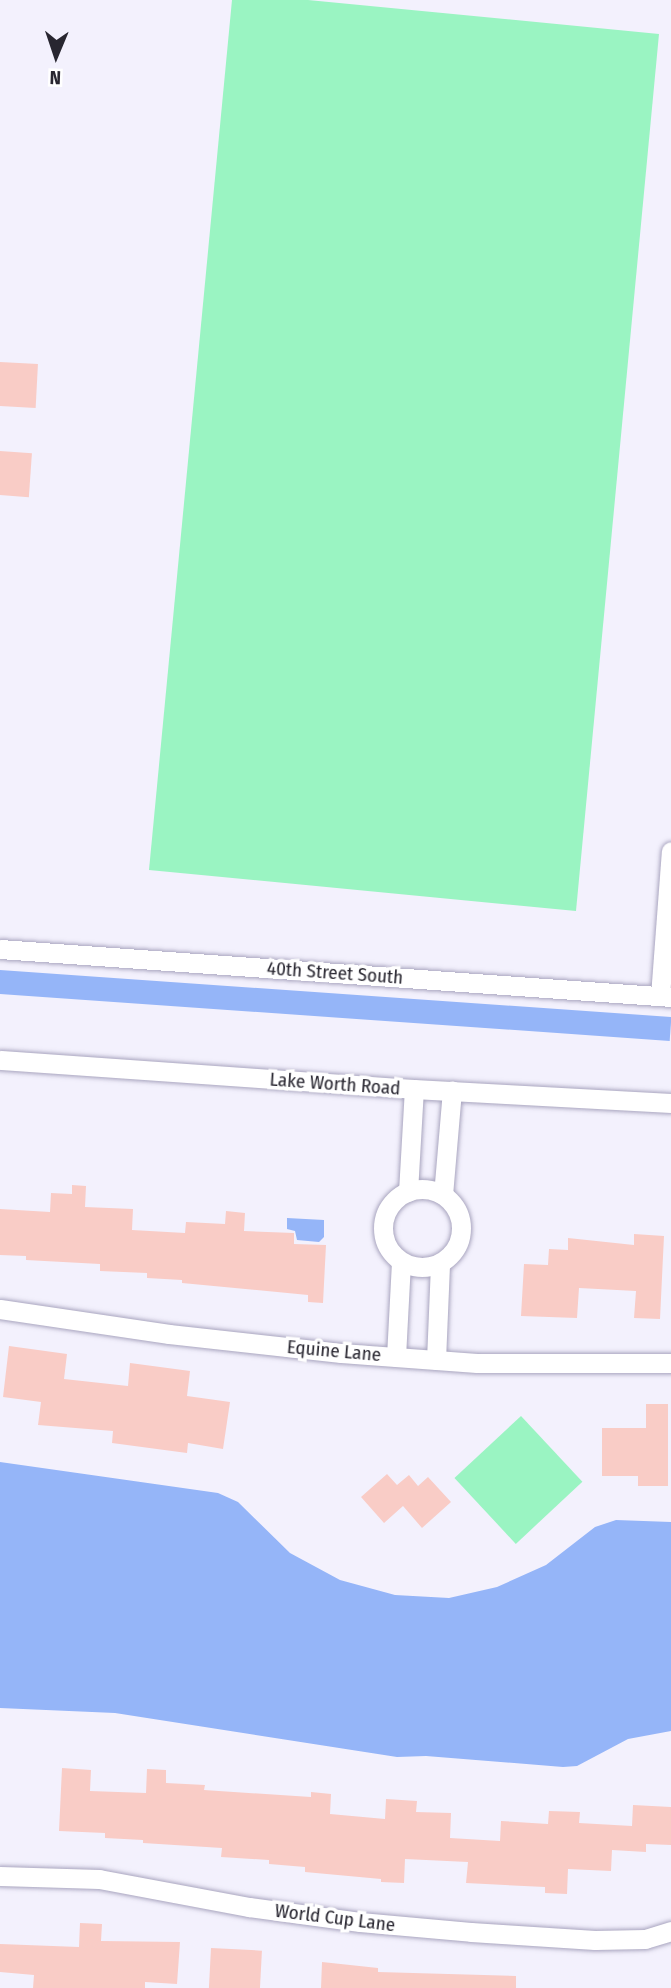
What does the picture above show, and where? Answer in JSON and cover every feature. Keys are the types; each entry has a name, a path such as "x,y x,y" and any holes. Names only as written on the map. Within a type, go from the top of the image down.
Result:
{"street":[{"path":"665,997 671,851"},
{"name":"40th Street South","path":"0,949 665,997"},
{"name":"Lake Worth Road","path":"0,1060 414,1089 671,1102"},
{"path":"408,1192 414,1089"},
{"path":"443,1195 452,1090"},
{"path":"420,1189 443,1195 460,1217 458,1244 440,1263 427,1267 401,1262 392,1254 382,1231 388,1207 408,1192 420,1189"},
{"path":"396,1357 401,1262"},
{"path":"436,1360 440,1263"},
{"name":"Equine Lane","path":"0,1309 169,1334 396,1357 477,1363 671,1363"},
{"name":"World Cup Lane","path":"0,1876 99,1878 248,1907 471,1933 595,1940 645,1939 671,1931"}],"green space":[{"path":"232,0 308,0 659,34 576,911 149,870"},
{"path":"521,1416 582,1482 516,1544 454,1478"}],"water":[{"path":"0,970 671,1017 670,1041 0,994"},
{"path":"287,1218 324,1220 324,1237 319,1242 297,1240 295,1231 287,1229"},
{"path":"0,1462 218,1493 238,1502 290,1553 340,1580 395,1595 449,1598 497,1587 546,1565 595,1527 616,1520 671,1522 671,1731 628,1739 577,1766 563,1767 426,1756 397,1757 115,1713 0,1708"}],"building":[{"path":"0,362 38,364 36,408 0,406"},
{"path":"0,451 32,453 29,497 0,495"},
{"path":"72,1185 86,1186 85,1207 133,1209 132,1230 185,1233 186,1222 225,1224 226,1211 245,1213 244,1231 294,1233 294,1244 326,1245 323,1303 308,1302 308,1295 182,1283 182,1280 147,1278 147,1273 100,1271 100,1264 26,1260 26,1256 0,1255 0,1209 50,1212 51,1193 72,1194"},
{"path":"634,1234 664,1236 660,1319 634,1318 636,1291 579,1288 577,1318 521,1316 524,1264 548,1265 549,1249 568,1250 568,1238 634,1245"},
{"path":"9,1346 67,1354 64,1379 128,1386 130,1363 190,1371 187,1396 230,1402 223,1449 188,1443 187,1453 112,1443 113,1431 38,1425 41,1402 3,1397"},
{"path":"646,1404 668,1404 668,1486 638,1486 638,1476 602,1476 602,1428 646,1428"},
{"path":"387,1474 397,1485 409,1475 418,1486 428,1477 451,1502 422,1528 403,1506 384,1523 361,1497"},
{"path":"62,1768 91,1770 90,1791 146,1793 147,1769 166,1770 166,1783 205,1785 204,1790 311,1797 311,1792 331,1794 330,1814 385,1819 386,1799 417,1801 416,1812 451,1813 450,1838 500,1841 501,1821 548,1824 549,1811 580,1812 579,1823 632,1826 633,1805 671,1807 671,1845 646,1844 646,1852 612,1850 611,1871 568,1869 567,1894 545,1893 545,1887 466,1883 468,1862 405,1859 404,1883 381,1882 381,1879 305,1872 305,1867 269,1864 269,1860 221,1857 222,1848 143,1843 143,1840 105,1838 105,1833 59,1831"},
{"path":"80,1923 102,1924 101,1941 180,1942 177,1984 145,1982 145,1988 33,1988 34,1975 0,1972 0,1944 79,1947"},
{"path":"211,1948 262,1951 260,1988 209,1988"},
{"path":"322,1962 378,1968 378,1972 516,1976 516,1988 321,1988"}]}
